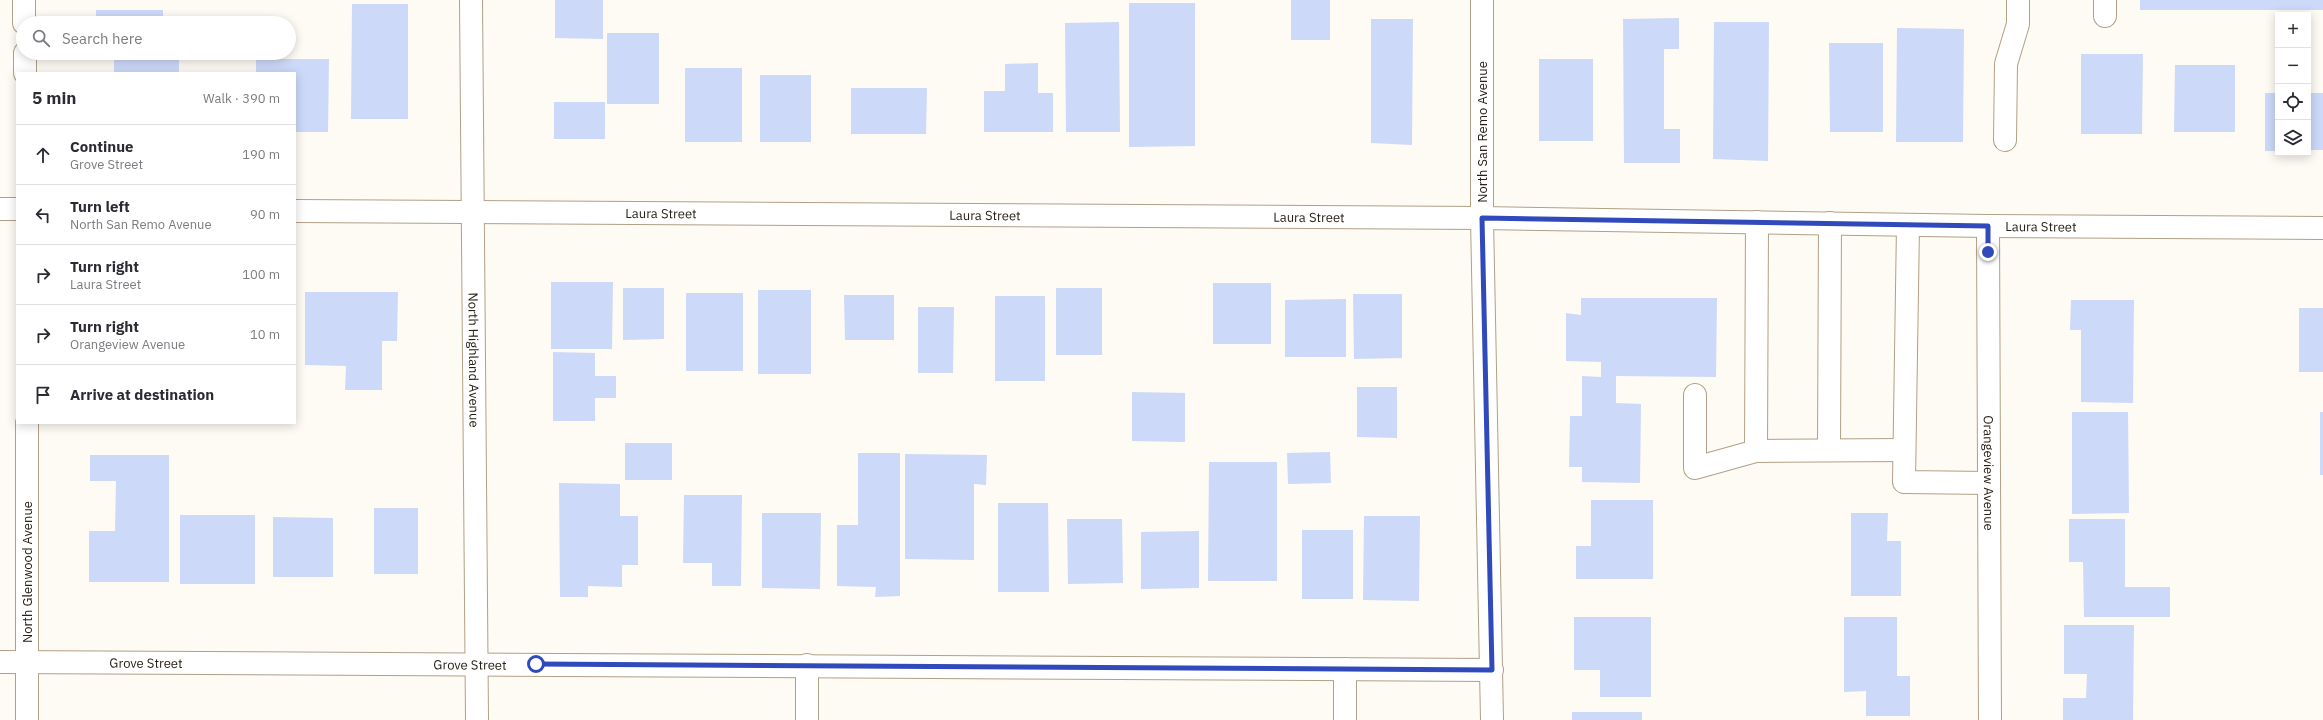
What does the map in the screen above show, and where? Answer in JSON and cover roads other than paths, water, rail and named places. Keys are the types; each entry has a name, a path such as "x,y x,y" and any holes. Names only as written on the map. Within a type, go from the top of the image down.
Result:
{"street":[{"path":"24,0 24,16"},
{"name":"North Highland Avenue","path":"471,0 477,720"},
{"name":"North San Remo Avenue","path":"1482,0 1482,218 1492,720"},
{"path":"2005,140 2006,64 2018,24 2018,0"},
{"path":"25,60 25,72"},
{"path":"0,209 16,209"},
{"name":"Laura Street","path":"296,211 1482,218 1988,226 2323,228"},
{"path":"1756,451 1757,222"},
{"path":"1829,450 1830,223"},
{"path":"1908,225 1904,482 1989,483"},
{"name":"Orangeview Avenue","path":"1988,226 1990,720"},
{"path":"1695,395 1695,468 1756,451 1904,450"},
{"name":"North Glenwood Avenue","path":"27,424 28,720"},
{"name":"Grove Street","path":"0,662 476,663 1492,670"},
{"path":"807,720 808,666"},
{"path":"1345,669 1345,720"}]}
